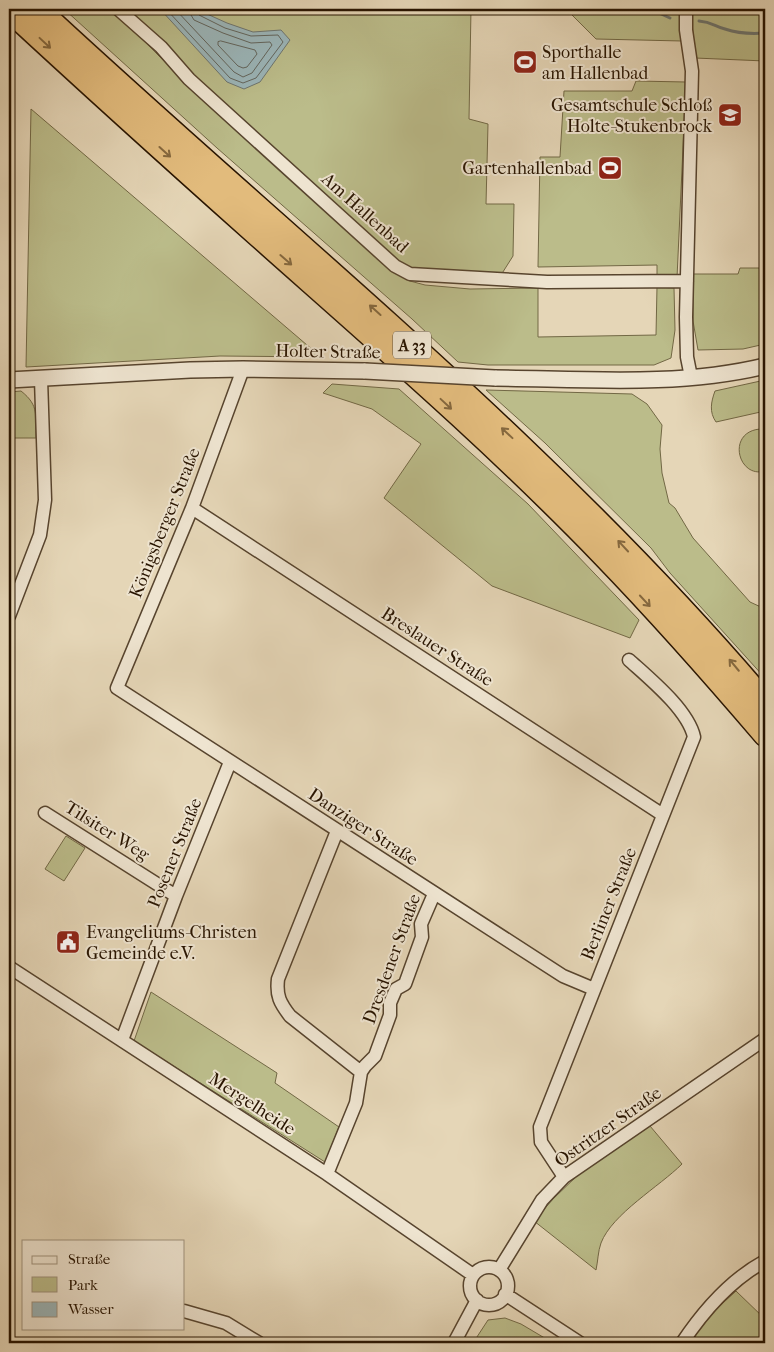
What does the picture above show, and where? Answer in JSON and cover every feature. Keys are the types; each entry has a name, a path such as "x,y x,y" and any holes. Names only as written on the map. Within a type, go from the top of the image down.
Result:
{"highway":[{"name":"A 33","path":"38,9 373,309 544,469 622,545 718,647 765,702"},
{"name":"A 33","path":"9,10 90,86 364,328 524,478 602,554 704,664 765,735"}],"street":[{"name":"Am Hallenbad","path":"118,9 160,47 189,79 395,266 410,274 542,282 687,282"},
{"path":"686,9 686,30 692,72 687,282 687,357 691,378"},
{"name":"Holter Straße","path":"9,380 243,369 365,371 495,378 691,378 735,373 765,366"},
{"name":"Königsberger Straße","path":"117,688 192,508 243,369"},
{"path":"9,616 40,535 46,500 41,379"},
{"name":"Breslauer Straße","path":"192,508 663,815"},
{"name":"Berliner Straße","path":"564,1177 541,1142 540,1127 694,737 692,727 666,694 629,660"},
{"name":"Danziger Straße","path":"117,688 563,976 594,989"},
{"name":"Posener Straße","path":"122,1040 176,896 230,762"},
{"name":"Tilsiter Weg","path":"45,813 176,896"},
{"path":"338,831 278,979 277,992 281,1005 290,1016 361,1072"},
{"name":"Dresdener Straße","path":"327,1174 356,1103 361,1072 364,1066 375,1056 390,1014 390,1003 396,989 405,984 422,937 421,924 434,894"},
{"name":"Mergelheide","path":"9,967 327,1174 473,1275"},
{"name":"Ostritzer Straße","path":"499,1270 542,1200 564,1177 765,1039"},
{"path":"682,1343 702,1314 742,1275 765,1260"},
{"path":"488,1267 499,1270 506,1278 505,1294 498,1302 493,1304 477,1300 470,1291 473,1275 482,1268 488,1267"},
{"path":"505,1294 580,1343"},
{"path":"454,1343 477,1300"},
{"path":"185,1310 226,1323 259,1343"}],"green space":[{"path":"64,9 113,9 159,56 392,270 410,281 425,285 470,289 538,288 538,337 656,335 657,287 674,288 675,330 671,358 654,365 488,365 458,362"},
{"path":"123,9 471,9 469,119 488,124 486,204 514,204 513,256 501,275 410,270 396,261 290,162 194,78"},
{"path":"566,9 682,9 682,41 596,39"},
{"path":"691,9 765,9 765,61 695,58"},
{"name":"Gartenhallenbad","path":"636,81 686,82 677,278 657,277 657,265 538,267 540,157 560,157 564,91 632,91"},
{"path":"31,109 321,357 220,356 26,367"},
{"path":"765,255 765,344 743,349 698,350 693,321 693,274 738,274 740,268 760,268"},
{"path":"765,380 765,411 716,422 711,407 715,391"},
{"path":"332,384 399,389 528,504 639,620 630,638 492,586 384,498 421,444 372,409 323,393"},
{"path":"486,390 632,394 647,404 662,425 660,449 662,473 669,503 675,508 693,538 750,602 763,608 765,607 765,678 670,573 651,548 545,443"},
{"path":"21,391 27,396 34,407 36,438 9,438 9,392"},
{"path":"760,429 765,430 765,471 756,472 748,468 743,462 740,446 743,438 749,432"},
{"path":"66,836 85,848 64,881 45,869"},
{"path":"151,992 277,1073 275,1083 339,1127 325,1162 134,1041"},
{"path":"650,1126 682,1164 615,1222 601,1243 596,1270 534,1221 579,1174"},
{"path":"736,1291 765,1319 765,1343 689,1343 700,1324"},
{"path":"505,1318 521,1324 548,1340 561,1340 567,1343 473,1343 488,1320"}],"water":[{"path":"160,9 196,9 253,32 281,30 290,40 260,82 244,89 227,82"}],"waterway":[{"path":"656,9 659,13 670,18"},
{"path":"699,21 735,31 765,33"}],"place":[{"name":"Sporthalle am Hallenbad","path":"525,62"},
{"name":"Gesamtschule Schloß Holte-Stukenbrock","path":"730,115"},
{"name":"Gartenhallenbad","path":"610,168"},
{"name":"Evangeliums-Christen Gemeinde e.V.","path":"68,942"}]}
